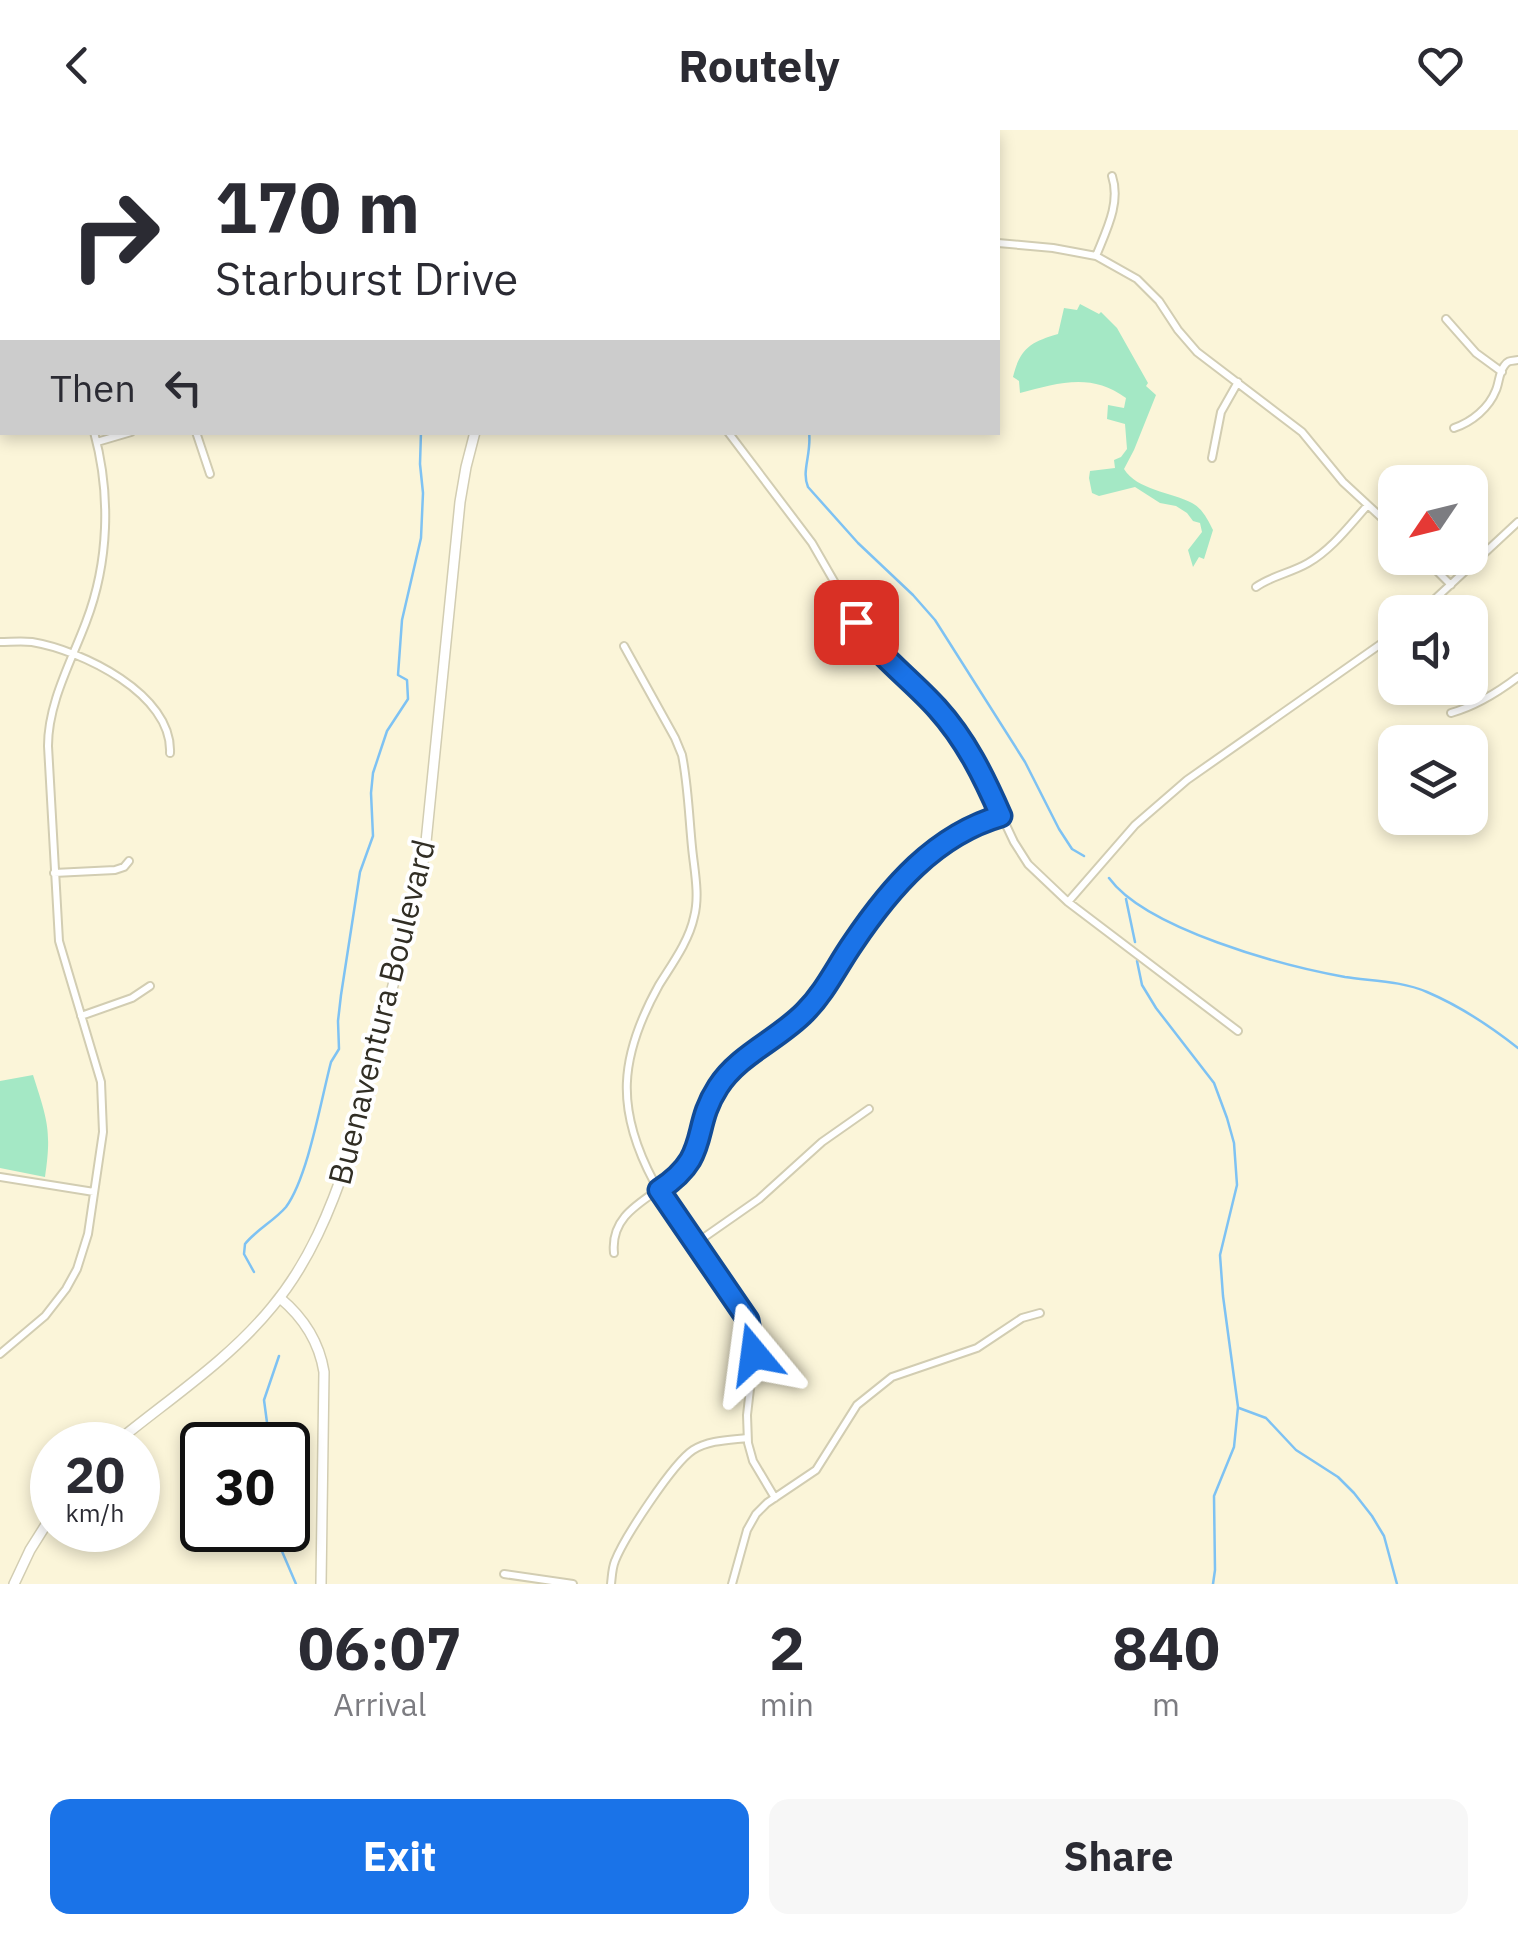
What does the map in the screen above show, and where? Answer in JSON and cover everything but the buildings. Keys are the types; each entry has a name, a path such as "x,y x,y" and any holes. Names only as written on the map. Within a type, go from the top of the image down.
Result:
{"main road":[{"name":"Buenaventura Boulevard","path":"141,1422 234,1346 280,1298 318,1232 349,1155 422,869 460,502 474,435"},
{"path":"280,1298 311,1332 324,1372 321,1584"},
{"path":"14,1584 30,1550"}],"street":[{"path":"1096,256 1116,196 1112,176"},
{"path":"1000,242 1096,256 1137,279 1159,301 1197,352 1302,432 1336,474 1378,515"},
{"path":"1446,319 1476,354 1502,372"},
{"path":"1454,428 1483,410 1506,363 1518,360"},
{"path":"1212,458 1221,412 1238,382"},
{"path":"0,1354 40,1321 66,1288 84,1252 103,1132 98,1070 58,941 48,733 53,708 92,603 103,552 105,502 95,435"},
{"path":"97,442 121,435"},
{"path":"197,435 210,474"},
{"path":"730,435 812,543 874,646 959,735 1028,864 1068,902 1238,1031"},
{"path":"1256,587 1322,553 1367,506"},
{"path":"1440,595 1518,522"},
{"path":"1441,575 1451,585"},
{"path":"0,642 31,642 73,655 119,676 140,694 167,729 170,753"},
{"path":"624,646 682,755 696,898 690,931 637,1029 628,1073 627,1106 640,1157 751,1328 754,1354 747,1438 750,1456 774,1498"},
{"path":"1068,902 1136,824 1186,780 1378,646"},
{"path":"1451,713 1494,694 1518,677"},
{"path":"614,1253 613,1239 627,1213 677,1176 692,1159 719,1084 816,1001 853,942 912,869 946,841 1001,816"},
{"path":"54,873 116,870 129,862"},
{"path":"81,1016 132,998 150,986"},
{"path":"696,1243 760,1200 822,1142 869,1110"},
{"path":"0,1178 94,1192"},
{"path":"732,1584 747,1530 756,1514 816,1470 852,1411 892,1377 977,1348 1022,1318 1040,1313"},
{"path":"611,1584 621,1548 680,1460 702,1446 747,1438"},
{"path":"504,1574 573,1584"}],"green space":[{"path":"1080,304 1101,312 1117,328 1148,383 1146,386 1156,395 1124,469 1137,482 1192,503 1204,515 1213,530 1204,559 1199,557 1193,567 1188,550 1202,532 1200,523 1187,513 1160,503 1135,487 1099,496 1092,493 1090,471 1115,468 1114,460 1127,449 1125,424 1107,419 1108,405 1124,408 1126,398 1087,382 1061,383 1020,393 1019,381 1013,377 1028,348 1058,334 1064,308 1077,310"},
{"path":"33,1075 47,1125 45,1177 0,1168 0,1081"}],"waterway":[{"path":"254,1272 244,1254 245,1244 286,1207 294,1194 331,1062 339,1049 341,995 360,872 373,836 373,773 387,731 408,699 407,680 398,675 402,620 421,538 421,435"},
{"path":"809,435 808,487 935,620 1025,762 1059,829 1072,849 1084,856"},
{"path":"1109,878 1127,896 1184,929 1287,964 1417,988 1463,1010 1518,1048"},
{"path":"1126,899 1135,942"},
{"path":"1137,961 1142,985 1156,1008 1214,1083 1234,1143 1237,1185 1220,1255 1238,1407 1234,1447 1214,1496 1213,1584"},
{"path":"267,1422 264,1400 279,1356"},
{"path":"1239,1408 1266,1418 1296,1450 1338,1477 1354,1493 1384,1536 1397,1584"},
{"path":"282,1552 296,1584"}],"route":[{"path":"754,1354 748,1320 659,1190 692,1159 719,1084 816,1001 853,942 912,869 946,841 1001,816 982,772 959,735 856,622"}]}
